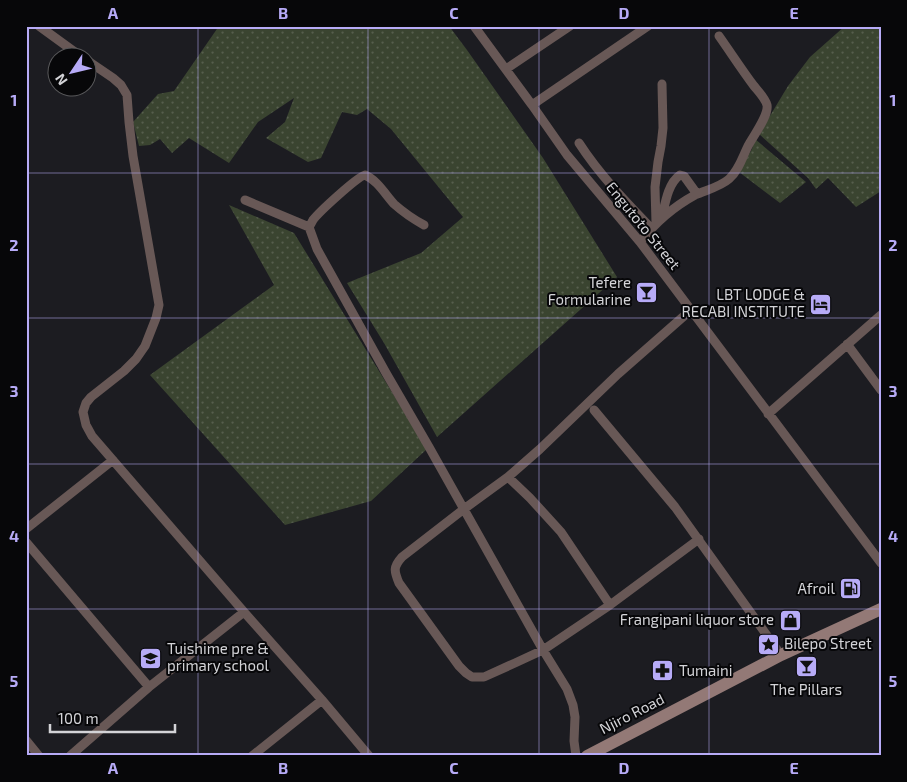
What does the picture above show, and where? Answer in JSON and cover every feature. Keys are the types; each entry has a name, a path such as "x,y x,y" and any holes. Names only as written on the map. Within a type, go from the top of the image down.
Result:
{"street":[{"path":"39,26 69,48"},
{"name":"Engutoto Street","path":"474,26 567,155 640,242 692,309 768,414 881,563"},
{"path":"506,69 570,26"},
{"path":"532,105 648,26"},
{"path":"640,242 656,223 673,209 697,194 729,179 736,171 765,116 767,109 764,98 719,36"},
{"path":"98,68 120,84 127,95 133,156 158,305 156,318 146,346 124,371 86,403 83,412 86,425 92,436 369,756"},
{"path":"656,223 655,187 661,146 662,84"},
{"path":"579,143 600,172 656,223"},
{"path":"424,225 395,205 371,178 365,175 357,179 313,219 309,227 316,249 543,650 567,689 575,718 574,741 576,756"},
{"path":"656,223 677,176 684,176 697,194"},
{"path":"245,200 309,227"},
{"path":"692,309 618,374 508,477 402,557 395,565 395,574 399,583 459,666 472,676 484,677 543,650 610,605 699,539"},
{"path":"768,414 881,315"},
{"path":"847,344 881,390"},
{"path":"594,410 675,506 781,655"},
{"path":"26,529 114,460"},
{"path":"508,477 561,532 610,605"},
{"path":"26,542 149,687"},
{"name":"Njiro Road","path":"587,756 781,655 881,609"},
{"path":"70,756 149,687 244,612"},
{"path":"252,756 322,700"},
{"path":"26,740 39,756"}],"green space":[{"path":"219,26 449,26 543,158 617,277 437,437 384,343 347,283 421,253 463,217 391,129 367,109 357,115 342,112 321,158 308,162 266,138 285,122 294,98 258,122 229,163 189,138 172,153 160,139 150,145 139,146 133,122 158,94 174,91"},
{"path":"845,26 881,26 881,191 856,207 828,178 816,189 808,178 759,134 788,86 810,57"},
{"path":"755,139 806,182 780,203 739,172 752,149"},
{"path":"229,205 294,233 427,449 371,501 285,525 150,375 274,285"}],"place":[{"name":"Tefere Formularine","path":"647,292"},
{"name":"LBT LODGE & RECABI INSTITUTE","path":"821,304"},
{"name":"Afroil","path":"851,589"},
{"name":"Frangipani liquor store","path":"790,620"},
{"name":"Bilepo Street","path":"768,644"},
{"name":"Tuishime pre & primary school","path":"151,658"},
{"name":"The Pillars","path":"806,667"},
{"name":"Tumaini","path":"663,671"}]}
